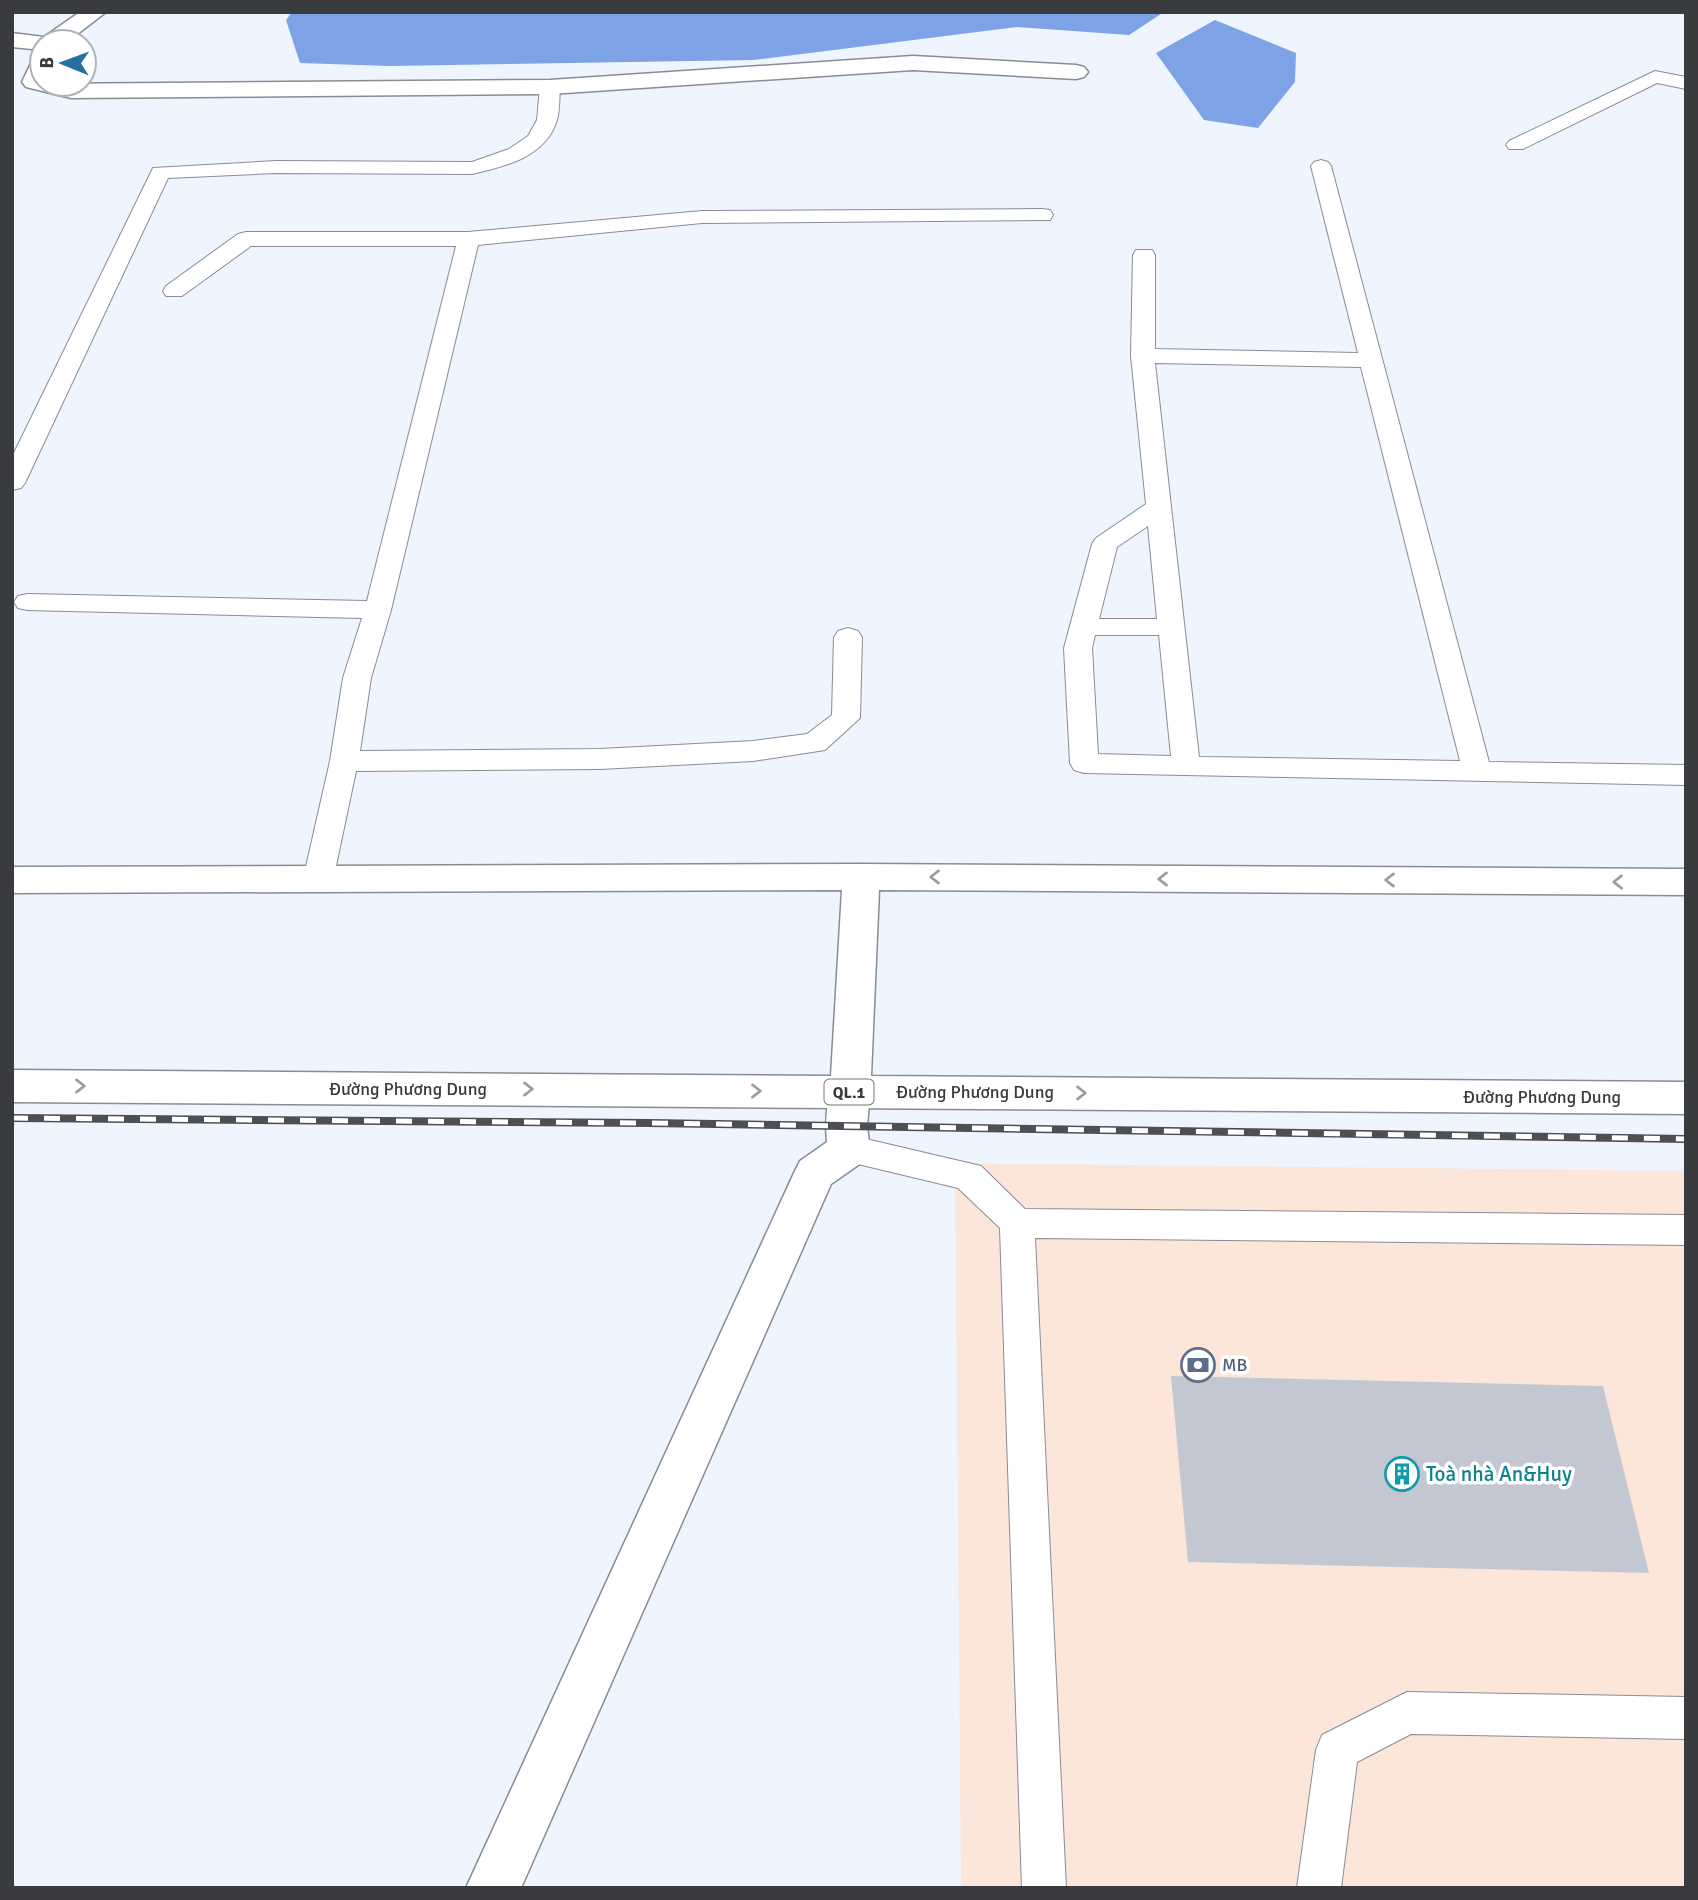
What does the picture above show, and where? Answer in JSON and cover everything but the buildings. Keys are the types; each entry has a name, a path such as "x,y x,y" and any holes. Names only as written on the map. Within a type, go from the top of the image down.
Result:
{"main road":[{"path":"72,28 95,12"},
{"path":"98,91 550,87 913,63 1076,72"},
{"path":"493,1888 815,1173 849,1149 846,1127 861,877"},
{"path":"12,880 861,877 1686,882"},
{"name":"Đường Phương Dung","path":"12,1086 1686,1098"}],"lane":[{"path":"1516,145 1655,77 1686,83"},
{"path":"12,483 160,172 276,167 472,168 499,162 530,146 547,122 550,87"},
{"path":"1321,166 1477,771"},
{"path":"174,291 246,239 468,239 702,217 1042,215"},
{"path":"318,880 344,761 358,678 378,610 468,239"},
{"path":"1144,255 1143,356 1186,766"},
{"path":"1143,356 1371,360"},
{"path":"1158,507 1105,544 1078,648 1084,762 1686,775"},
{"path":"27,602 378,610"},
{"path":"1084,628 1171,627"},
{"path":"344,761 600,759 753,751 815,743 846,718 848,637"},
{"path":"849,1149 969,1176 1017,1223 1044,1888"},
{"path":"1017,1223 1686,1230"},
{"path":"1319,1888 1337,1750 1407,1713 1686,1718"}],"shaded area":[{"path":"955,1163 1686,1171 1686,1888 961,1888"}],"water":[{"path":"292,12 1164,12 1129,35 1017,27 753,60 390,66 300,63 286,20"},
{"path":"1215,20 1296,53 1295,82 1258,128 1204,120 1156,53"}],"railway":[{"path":"12,1118 650,1123 1686,1139"}],"place":[{"name":"MB","path":"1198,1365"},
{"name":"Toà nhà An&Huy","path":"1402,1474"}]}
